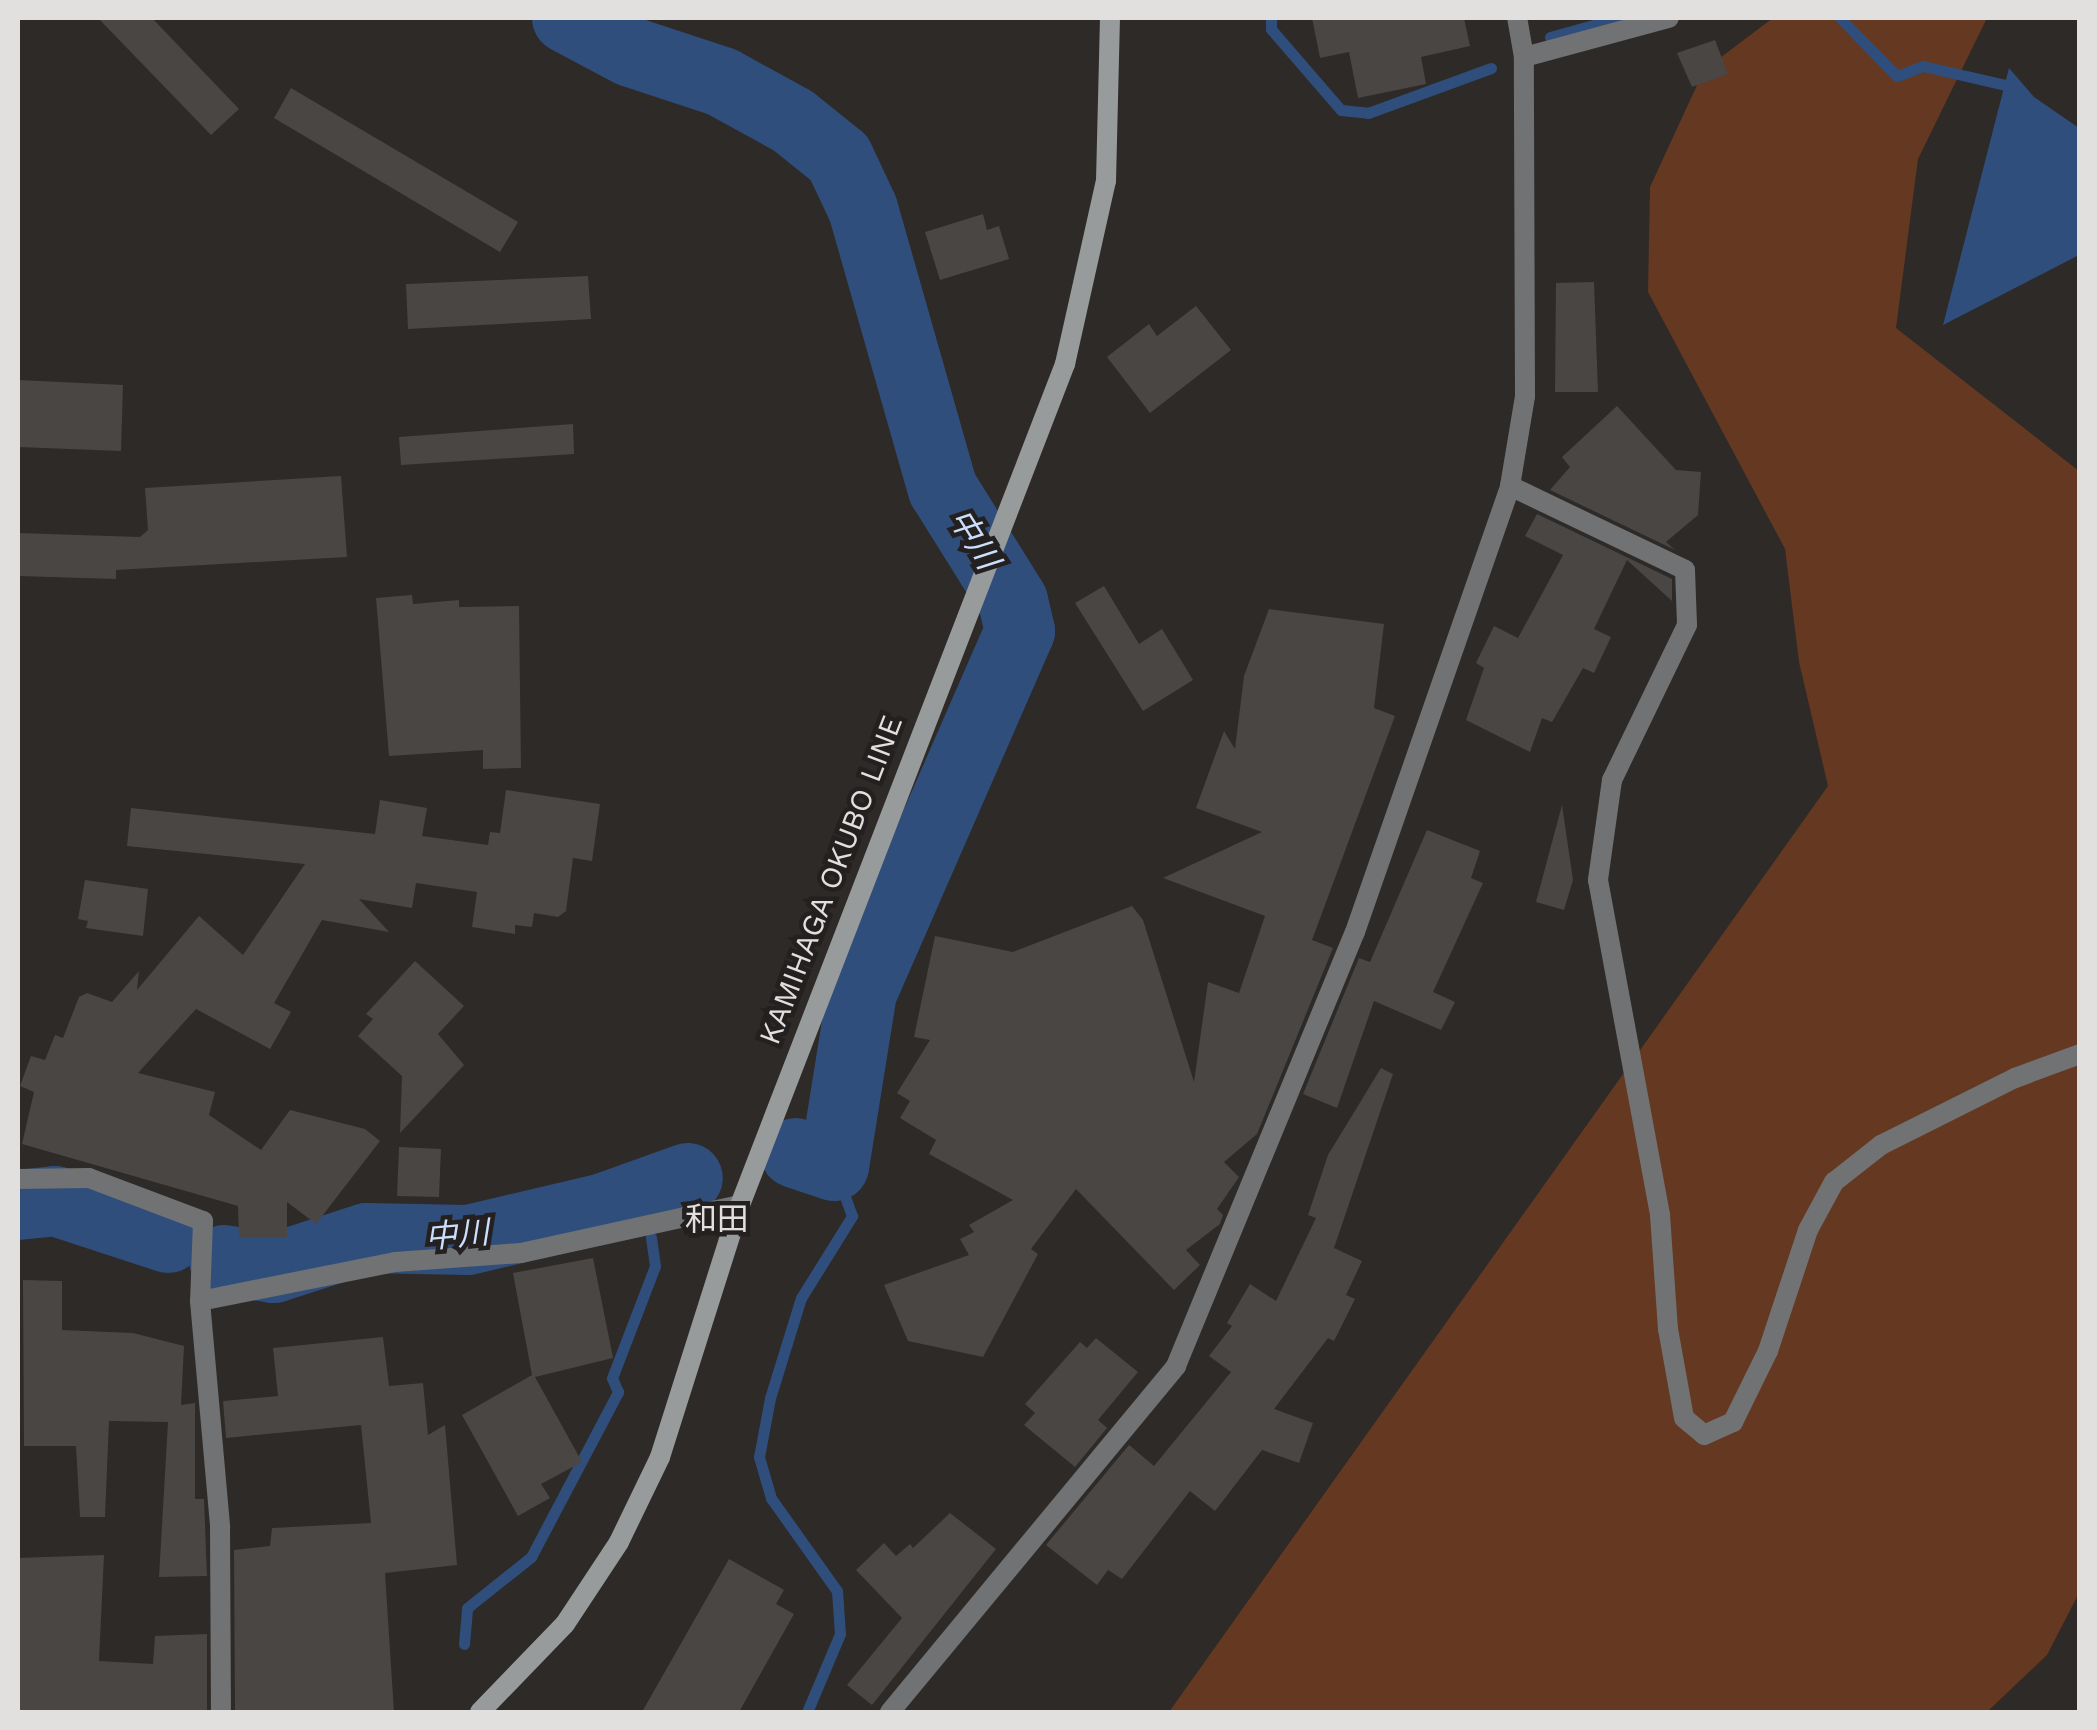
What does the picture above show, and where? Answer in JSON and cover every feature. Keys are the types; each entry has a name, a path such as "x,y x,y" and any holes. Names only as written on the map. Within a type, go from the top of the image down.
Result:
{"main road":[{"name":"KAMIHAGA OKUBO LINE","path":"480,1712 566,1624 618,1542 660,1456 740,1205 960,624 1065,364 1106,181 1110,18"}],"street":[{"path":"890,1712 1176,1366 1355,932 1510,486 1525,396 1524,57 1517,18"},
{"path":"1524,57 1669,18"},
{"path":"1510,486 1685,570 1687,624 1612,780 1598,880 1660,1215 1668,1329 1684,1418 1704,1436 1733,1422 1768,1350 1808,1230 1834,1182 1882,1146 2014,1078 2080,1054"},
{"path":"18,1179 89,1178 202,1221 200,1301 220,1527 221,1712"},
{"path":"200,1301 395,1262 521,1253 740,1205"}],"shaded area":[{"path":"1773,18 1987,18 1918,159 1896,328 2079,471 2079,1593 2047,1655 1987,1712 1169,1712 1828,786 1799,662 1785,549 1648,292 1650,187 1704,70"}],"water":[{"path":"2009,68 2034,97 2079,128 2079,255 1943,325"}],"building":[{"path":"98,18 152,18 239,109 211,135"},
{"path":"1312,18 1464,18 1470,46 1421,57 1426,84 1358,98 1349,52 1320,58"},
{"path":"1715,40 1728,74 1692,87 1677,53"},
{"path":"291,88 518,222 500,252 274,118"},
{"path":"983,214 987,230 999,226 1009,259 940,280 925,232"},
{"path":"588,276 591,319 408,329 406,284"},
{"path":"1594,282 1598,392 1555,392 1556,283"},
{"path":"1196,306 1231,350 1150,413 1107,357 1149,324 1157,336"},
{"path":"18,380 123,385 121,451 18,447"},
{"path":"1617,406 1676,470 1701,472 1698,515 1666,542 1675,550 1550,490 1570,467 1562,457"},
{"path":"573,424 574,454 401,465 399,437"},
{"path":"341,476 347,557 116,570 116,579 18,576 18,533 140,537 148,530 145,488"},
{"path":"1537,514 1672,579 1672,601 1627,560 1594,629 1611,637 1594,673 1583,668 1552,722 1542,718 1530,752 1466,720 1484,668 1476,663 1494,626 1518,638 1563,555 1525,536"},
{"path":"1104,586 1139,644 1162,629 1193,680 1143,711 1075,603"},
{"path":"412,595 413,604 459,600 459,607 519,606 521,768 483,769 483,750 389,756 376,598"},
{"path":"1269,609 1384,624 1374,708 1395,716 1312,940 1333,948 1257,1134 1224,1162 1239,1177 1217,1209 1223,1215 1220,1224 1186,1250 1200,1265 1174,1290 1076,1189 1031,1249 1038,1254 983,1357 908,1341 884,1285 969,1255 960,1239 974,1232 969,1225 1013,1200 929,1154 936,1140 900,1118 910,1101 897,1093 930,1040 914,1037 935,936 1013,952 1132,906 1143,920 1194,1082 1208,982 1239,993 1265,916 1163,878 1262,832 1196,808 1224,731 1235,749 1244,676"},
{"path":"506,790 600,804 592,861 573,858 566,911 558,917 534,913 532,927 515,925 515,934 472,927 477,892 416,883 412,908 359,899 389,932 322,920 274,1003 291,1012 270,1049 196,1009 138,1073 215,1092 209,1115 261,1150 290,1110 365,1129 380,1141 316,1224 287,1202 287,1237 239,1237 238,1206 22,1144 34,1092 20,1086 31,1056 45,1060 55,1035 63,1038 79,997 87,993 112,1002 139,971 137,990 199,916 243,955 305,864 127,846 131,808 375,834 380,800 427,808 422,836 488,845 490,832 500,833"},
{"path":"1562,805 1573,880 1564,910 1536,902"},
{"path":"1427,830 1480,851 1471,878 1483,883 1433,992 1455,1002 1441,1030 1374,1001 1337,1108 1303,1094 1359,958 1370,962"},
{"path":"85,880 148,889 143,936 86,928 88,921 78,919"},
{"path":"415,961 464,1006 438,1034 464,1065 400,1133 402,1076 358,1036 373,1019 366,1014"},
{"path":"1381,1068 1393,1074 1334,1248 1362,1261 1346,1295 1355,1299 1334,1341 1328,1338 1274,1409 1313,1423 1299,1463 1262,1450 1215,1511 1190,1491 1122,1579 1108,1570 1097,1585 1046,1545 1129,1445 1154,1466 1231,1372 1209,1356 1232,1326 1227,1323 1250,1284 1276,1301 1316,1218 1308,1215 1328,1155"},
{"path":"399,1147 441,1149 439,1197 397,1196"},
{"path":"593,1258 613,1358 535,1377 582,1462 541,1484 550,1498 518,1516 462,1415 532,1375 513,1273"},
{"path":"23,1280 62,1281 62,1330 133,1333 184,1346 181,1405 195,1403 195,1499 204,1499 207,1576 159,1577 168,1422 109,1421 105,1517 80,1517 76,1446 24,1446"},
{"path":"383,1337 389,1386 423,1383 428,1435 445,1425 457,1565 385,1573 394,1712 235,1712 234,1550 270,1546 272,1528 371,1523 361,1425 226,1438 223,1401 278,1396 273,1348"},
{"path":"1096,1338 1138,1372 1098,1420 1107,1428 1075,1467 1024,1425 1035,1413 1025,1404 1080,1342 1087,1348"},
{"path":"950,1513 996,1549 872,1705 847,1685 902,1618 856,1570 884,1543 896,1556 910,1544 913,1548"},
{"path":"104,1555 99,1661 153,1664 155,1636 207,1634 207,1712 18,1712 18,1558"},
{"path":"729,1559 784,1590 776,1604 794,1614 739,1712 642,1712"}],"waterway":[{"name":"中川","path":"567,18 631,52 722,82 793,121 839,158 863,209 943,489 1013,601 1020,631 862,992 834,1166 795,1153"},
{"path":"1271,18 1271,29 1341,110 1368,113 1491,68"},
{"path":"1550,37 1619,18"},
{"path":"1840,18 1897,76 1923,66 2014,87"},
{"path":"807,1712 840,1634 837,1591 771,1498 759,1457 770,1398 801,1298 852,1216 834,1166"},
{"name":"中川","path":"224,1260 274,1268 367,1238 468,1240 604,1208 688,1178"},
{"path":"646,1193 648,1208"},
{"name":"中川","path":"18,1205 55,1201 168,1238"},
{"path":"464,1644 467,1608 531,1557 618,1392 612,1378 655,1266 651,1237"}],"district":[{"name":"和田","path":"717,1219"}]}
